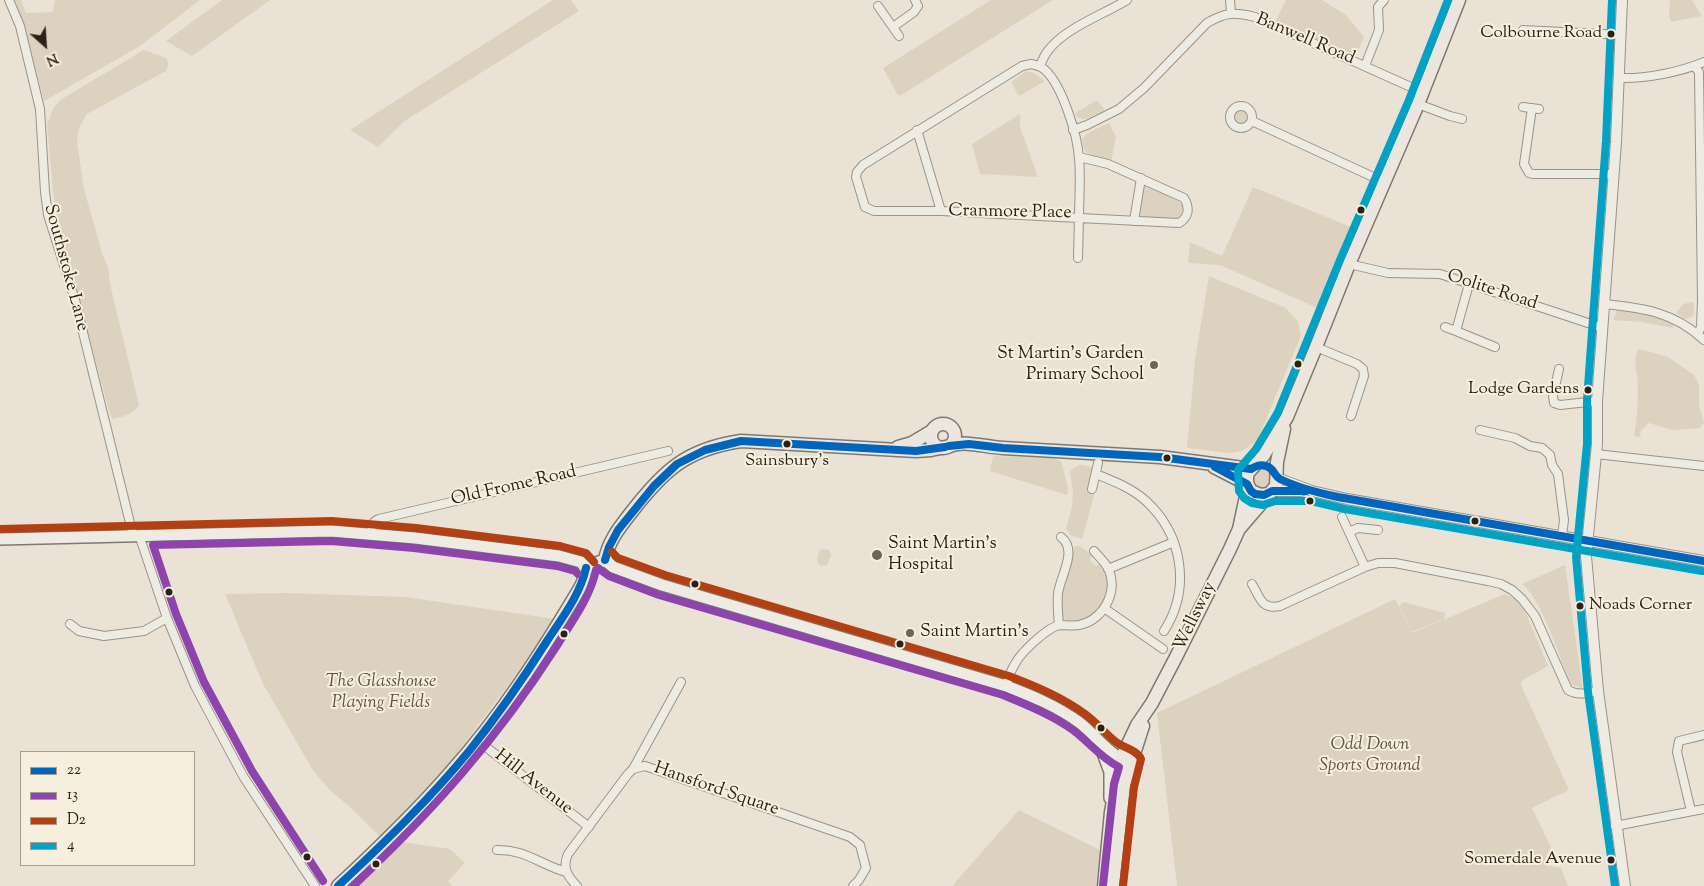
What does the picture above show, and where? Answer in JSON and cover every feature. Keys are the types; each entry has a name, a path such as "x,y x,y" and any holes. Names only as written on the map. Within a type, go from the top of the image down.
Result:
{"main road":[{"name":"Wellsway","path":"1104,886 1111,812 1126,760 1152,703 1239,529 1276,486 1281,439 1287,417 1459,0"},
{"name":"Wellsway","path":"1239,529 1247,486 1247,474 1264,455 1287,417"},
{"path":"886,448 912,443 940,424 948,425 953,430 996,448"},
{"path":"947,447 954,440 953,430"},
{"path":"932,431 932,438 935,444 947,447"},
{"path":"605,560 606,552 613,538 647,490 666,472 679,462 704,450 722,444 741,441 916,451 931,450 965,442 996,448 1160,457 1253,467 1265,465 1273,469 1277,476"},
{"path":"1206,463 1230,474 1255,494 1261,496 1270,493"},
{"path":"0,539 313,531 371,534 559,556 581,562 586,568 584,582 545,647 477,740 452,772 338,886"},
{"path":"586,568 605,560"},
{"path":"605,560 613,567 662,585 1006,686 1058,709 1080,724 1113,754 1126,760"},
{"path":"1097,738 1110,772 1111,812"},
{"name":"Wellsway","path":"1113,886 1126,760"}],"street":[{"name":"Southstoke Lane","path":"9,0 20,26 40,109 48,215 75,300 136,535 194,686 258,800 315,886"},
{"path":"893,27 914,12 918,6 914,0"},
{"path":"1040,66 1048,51 1080,24 1127,0"},
{"path":"1073,130 1119,109 1144,88 1207,23 1219,16 1231,13 1230,0"},
{"path":"1365,66 1379,30 1376,3 1384,0"},
{"path":"1622,0 1605,304 1597,401 1596,454 1586,541 1587,580 1598,690 1615,826 1625,886"},
{"path":"878,6 899,36"},
{"name":"Banwell Road","path":"1231,13 1255,17 1365,66 1450,116 1462,119"},
{"path":"1523,30 1621,35"},
{"path":"1619,78 1643,77 1697,69 1704,62"},
{"name":"Cranmore Place","path":"1031,64 1040,66 1046,70 1065,102 1073,130 1079,158 1079,218 941,211 874,211 868,209 863,203 856,177 859,168 1022,66 1031,64"},
{"path":"1697,69 1704,80"},
{"path":"1697,69 1702,300 1701,327 1698,334"},
{"path":"1523,107 1536,109 1524,164 1529,173 1613,174"},
{"path":"1252,121 1384,182"},
{"name":"Cranmore Place","path":"917,130 941,211"},
{"path":"1078,258 1079,218 1179,223 1185,220 1188,208 1184,198 1141,178 1108,164 1079,158"},
{"path":"1134,221 1141,178"},
{"name":"Oolite Road","path":"1349,264 1388,273 1440,274 1603,328"},
{"path":"1456,330 1469,284"},
{"path":"1605,304 1641,308 1655,312 1681,323 1704,340"},
{"path":"1445,327 1494,347"},
{"path":"1316,347 1357,364 1363,369 1364,376 1351,416"},
{"path":"1559,369 1553,396 1554,403 1560,405 1597,401"},
{"path":"1480,430 1515,438 1530,446 1542,448 1550,454 1552,465 1558,474 1564,520 1562,536"},
{"name":"Old Frome Road","path":"371,534 374,521 668,451"},
{"path":"1596,454 1704,466"},
{"path":"1092,489 1098,463"},
{"path":"1096,474 1118,483 1146,501 1162,520 1174,542 1178,559 1180,592 1177,607 1164,631"},
{"path":"1277,476 1312,491 1347,499 1704,561"},
{"path":"1270,493 1312,491"},
{"path":"1342,517 1365,567"},
{"path":"1349,532 1358,528 1378,530"},
{"path":"1060,625 1059,590 1069,552 1067,541 1061,537"},
{"path":"1108,569 1174,542"},
{"path":"1006,686 1015,663 1052,628 1060,625 1079,625 1087,622 1098,615 1104,608 1111,586 1108,569 1094,551"},
{"path":"1252,584 1262,602 1274,607 1378,563 1395,563 1501,584 1512,590 1527,604 1535,616 1568,690 1574,694 1580,694 1598,690"},
{"path":"1104,608 1163,648"},
{"path":"70,624 79,631 104,636 141,632 167,618"},
{"path":"633,768 681,682"},
{"path":"1691,811 1677,752 1680,741 1704,735"},
{"name":"Hill Avenue","path":"477,740 589,827"},
{"name":"Hansford Square","path":"566,872 568,854 633,768 645,766 850,837 860,845 866,868 853,886"},
{"path":"1615,826 1704,809"},
{"path":"497,850 510,850 530,856 566,872 577,886"}],"green space":[{"path":"13,0 21,0 26,13 53,12 55,0 200,0 140,46 44,101 23,23"},
{"path":"222,0 270,0 192,56 166,41"},
{"path":"553,0 571,0 579,11 406,120 378,147 350,130"},
{"path":"991,0 1053,0 900,96 897,94 883,68"},
{"path":"1286,0 1322,0 1346,15 1364,37 1356,55 1275,22"},
{"path":"1670,0 1692,0 1702,16 1671,22 1669,16"},
{"path":"144,50 166,58 169,64 166,71 87,114 79,128 77,142 84,189 102,253 108,267 110,284 139,405 127,415 112,419 55,212 47,124 53,109 60,100"},
{"path":"1025,72 1032,72 1045,81 1019,96 1011,82"},
{"path":"1097,100 1105,110 1086,119 1078,118 1075,113"},
{"path":"1241,109 1249,117 1241,125 1233,117"},
{"path":"1020,114 1020,127 1038,177 980,174 972,144"},
{"path":"1109,123 1116,137 1111,162 1087,153 1082,139 1088,133"},
{"path":"1143,183 1178,201 1183,206 1182,212 1176,220 1138,218"},
{"path":"1253,187 1356,229 1322,310 1220,265 1188,263 1190,242 1222,256"},
{"path":"1209,276 1286,308 1298,322 1301,336 1257,441 1242,451 1229,453 1187,448 1195,360"},
{"path":"1694,302 1694,314 1690,318 1685,319 1676,313 1683,304"},
{"path":"1618,308 1646,313 1673,323 1673,328 1642,322 1613,320"},
{"path":"1639,349 1668,357 1694,375 1699,385 1699,405 1704,422 1700,428 1672,430 1649,423 1641,430 1640,437 1634,436 1638,394 1636,357"},
{"path":"993,456 1051,458 1061,461 1068,487 1067,495 990,471"},
{"path":"1079,465 1093,468 1087,489 1095,492 1082,539 1070,535 1066,528 1072,507 1073,491 1070,473 1071,470"},
{"path":"1259,468 1268,470 1273,477 1267,489 1254,487 1251,475"},
{"path":"1075,546 1079,546 1092,554 1090,560 1096,566 1101,562 1105,571 1108,589 1106,597 1097,612 1080,622 1068,623 1063,617 1061,594"},
{"path":"823,549 829,550 831,555 827,565 822,566 818,564 817,560 819,551"},
{"path":"1565,565 1583,689 1572,685 1569,680 1543,614 1529,591 1522,584"},
{"name":"The Glasshouse Playing Fields","path":"287,593 406,597 555,619 531,655 452,760 380,837 332,792 314,772 263,684 225,594"},
{"name":"Odd Down Sports Ground","path":"1505,594 1516,599 1523,606 1548,666 1523,680 1521,685 1569,790 1532,808 1551,847 1545,865 1561,868 1568,886 1177,886 1157,713 1395,599 1412,633"},
{"path":"1403,602 1445,613 1444,619 1412,632 1399,606"},
{"path":"1019,810 1100,850 1096,886 952,886"},
{"path":"396,841 450,849 465,863 448,881 453,886 349,886"}],"transit line":[{"name":"4","path":"1448,0 1409,100 1340,260 1278,412 1256,449 1238,470 1239,491 1244,498 1252,503 1263,505 1275,501 1311,501 1345,509 1702,571"},
{"name":"4","path":"1612,0 1606,141 1587,400 1587,444 1576,557 1588,692 1615,886"},
{"name":"22","path":"605,560 618,530 654,486 677,464 705,450 741,441 916,451 945,447"},
{"name":"22","path":"949,446 969,444 1003,448 1160,457 1251,469 1264,465 1271,468 1278,478 1309,490 1331,495 1704,561"},
{"name":"22","path":"1215,467 1247,484 1255,494 1264,495 1272,491 1306,491"},
{"name":"D2","path":"0,529 332,521 416,528 560,546 586,553 594,562"},
{"name":"13","path":"323,881 252,771 204,682 176,614 153,545 331,541 414,548 557,566 575,571 578,574"},
{"name":"D2","path":"612,552 618,558 665,575 1009,676 1067,702 1089,717 1116,742 1133,751 1141,759 1134,787 1123,886"},
{"name":"22","path":"338,886 423,803 480,737 564,615 575,597 586,568"},
{"name":"13","path":"598,568 609,576 659,595 1003,695 1065,725 1106,759 1119,767 1114,784 1103,885"},
{"name":"13","path":"353,886 410,830 487,744 534,681 556,647 579,610 596,570"}],"place":[{"name":"Colbourne Road","path":"1611,34"},
{"name":"St Martin's Garden Primary School","path":"1154,365"},
{"name":"Lodge Gardens","path":"1588,390"},
{"name":"Sainsbury's","path":"787,444"},
{"name":"Saint Martin's Hospital","path":"877,555"},
{"name":"Noads Corner","path":"1580,606"},
{"name":"Saint Martin's","path":"910,633"},
{"name":"Somerdale Avenue","path":"1611,860"}]}
